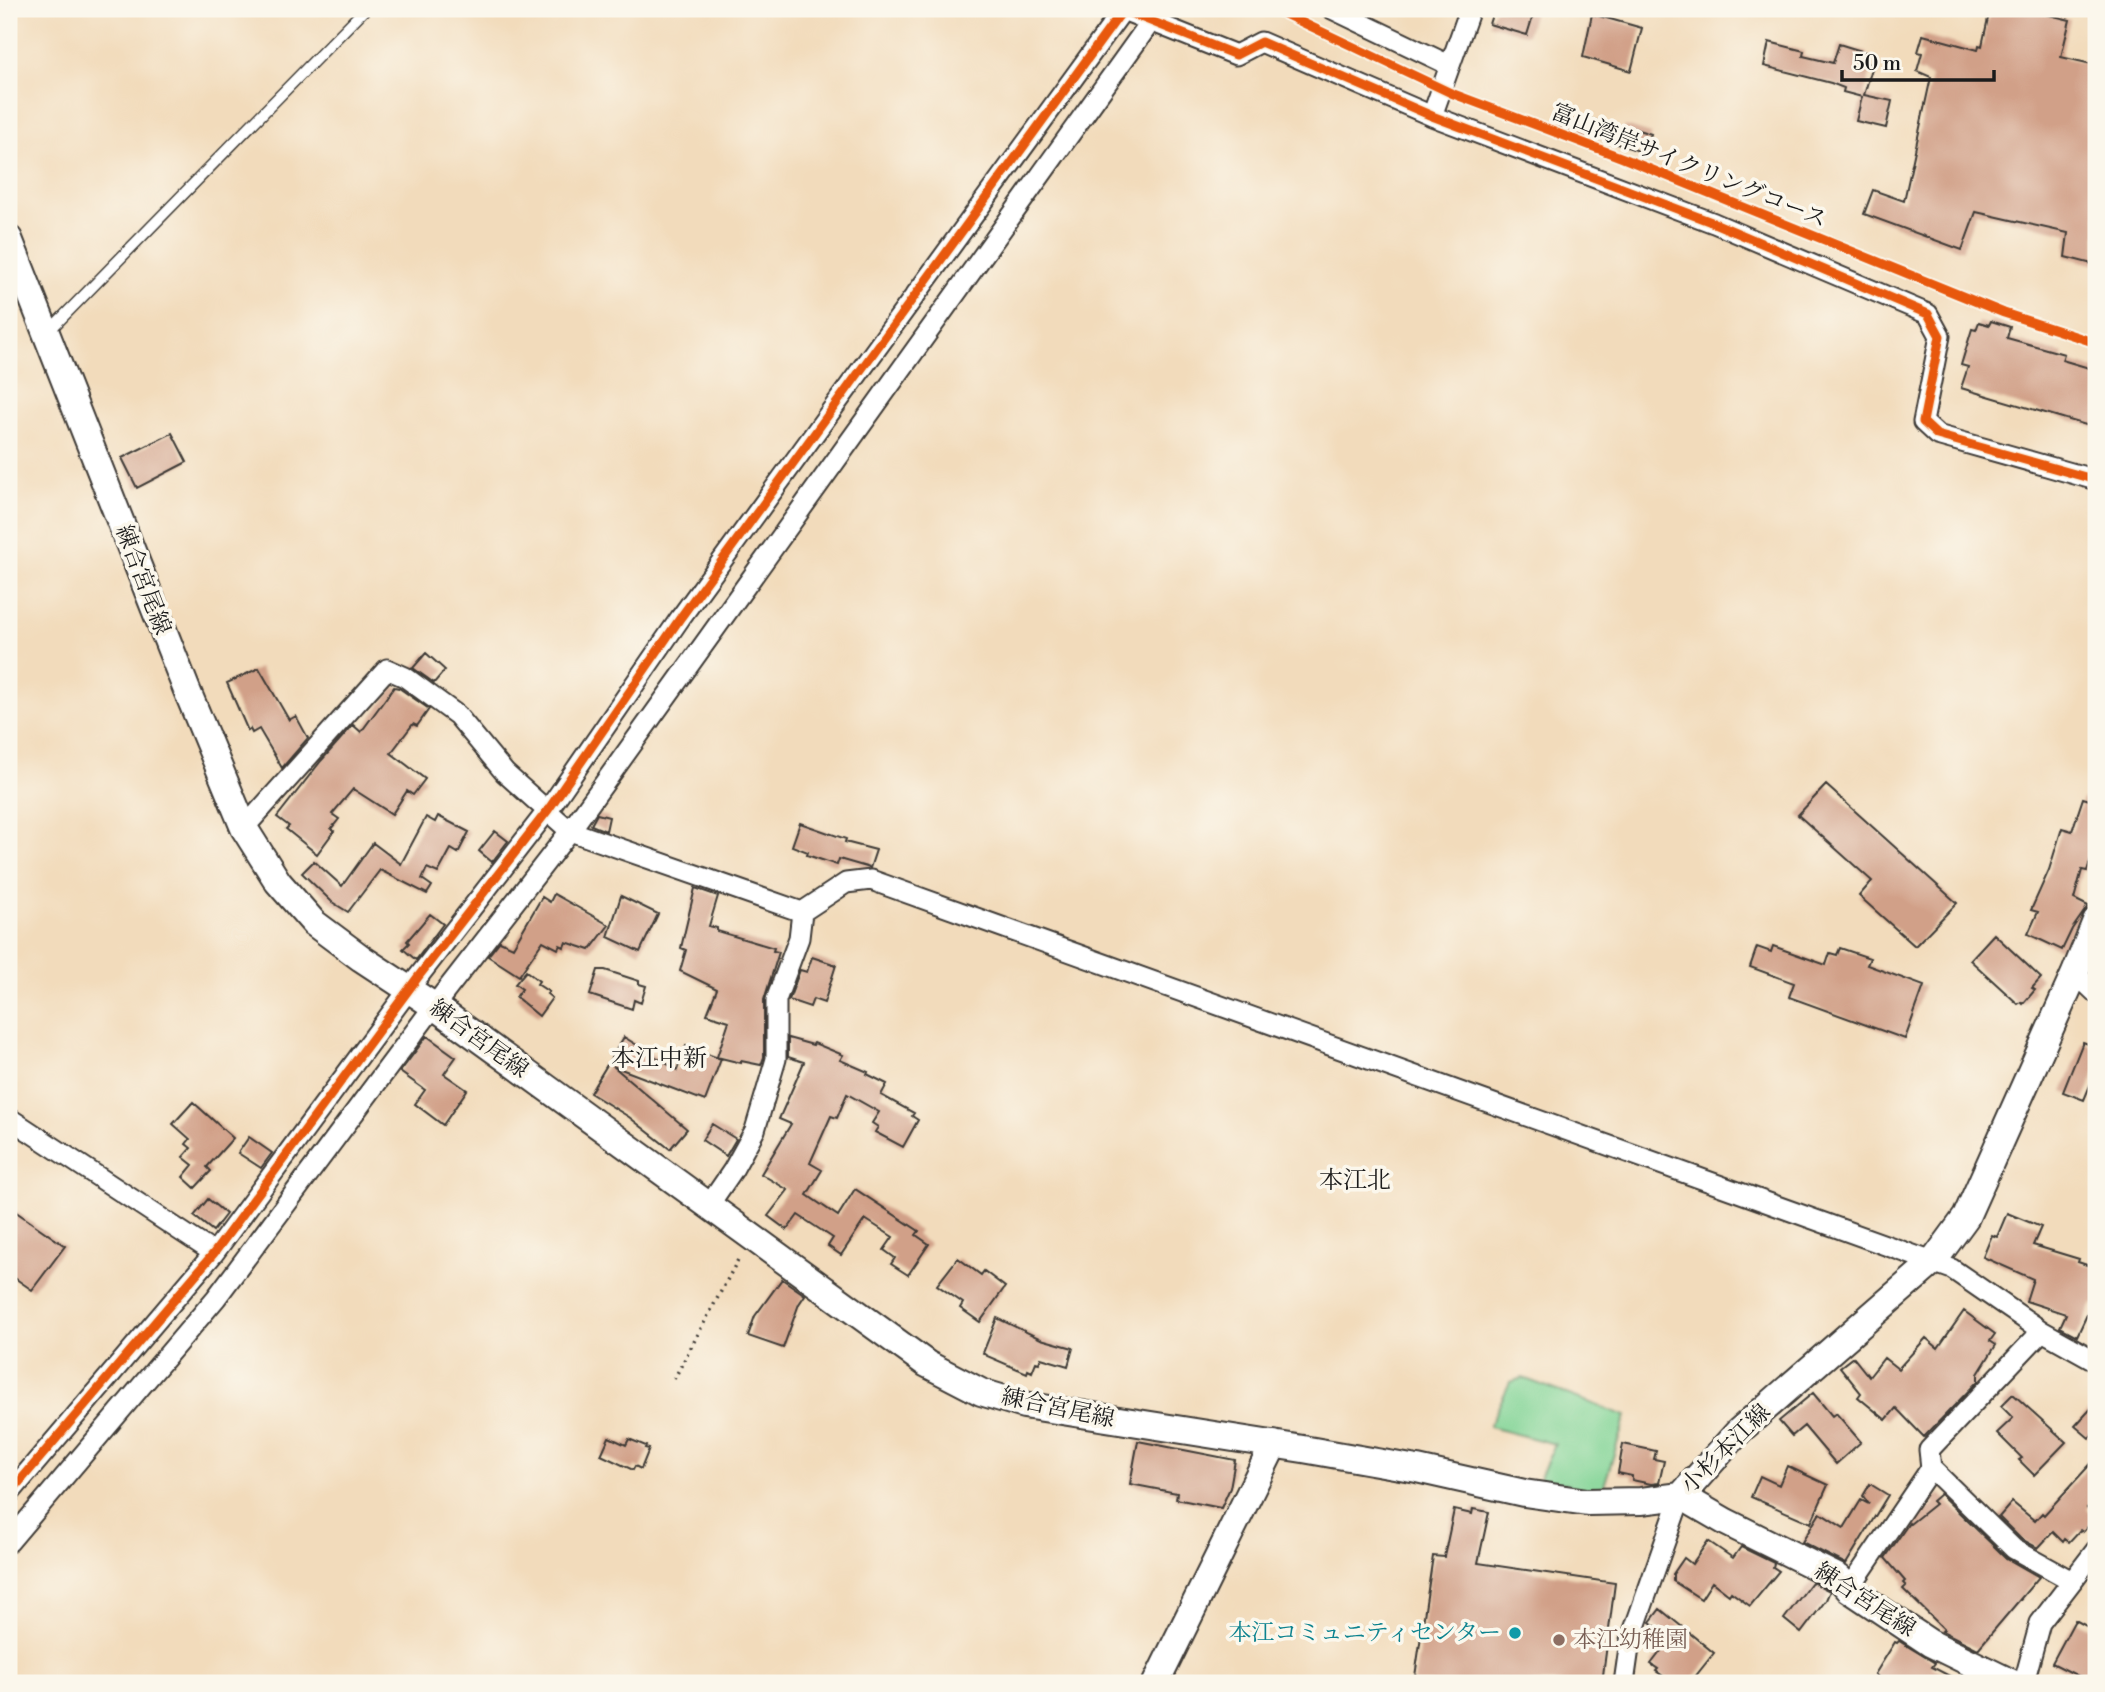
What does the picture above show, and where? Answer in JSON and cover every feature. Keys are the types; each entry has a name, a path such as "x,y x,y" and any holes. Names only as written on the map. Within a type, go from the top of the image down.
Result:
{"main road":[{"name":"練合宮尾線","path":"10,246 47,332 186,688 244,828 278,882 314,923 434,1006 927,1364 981,1391 1024,1405 1274,1444"},
{"name":"小杉本江線","path":"1274,1444 1417,1469 1524,1493 1587,1502 1641,1501 1681,1496 1740,1431 1933,1262 1966,1217 2096,920"},
{"path":"1156,1683 1274,1444"},
{"name":"練合宮尾線","path":"1681,1496 1726,1522 1839,1578 1849,1589 1930,1643 2012,1683"}],"street":[{"path":"1332,9 1449,65"},
{"path":"1432,116 1471,9"},
{"path":"9,1494 214,1253 409,990 548,810 689,606 1123,10 1236,55 1261,41 1432,116 1714,223 1928,314 1940,336 1923,422 1937,435 2096,480"},
{"path":"9,1542 216,1298 434,1006 570,831 1152,20"},
{"path":"244,828 387,669 405,677 457,715 505,772 570,831 802,912"},
{"path":"802,912 846,883 871,880 1952,1269 2042,1331 2096,1361"},
{"path":"709,1205 733,1170 755,1130 776,1059 776,1000 799,938 802,912"},
{"path":"2075,973 2096,993"},
{"path":"9,1118 214,1253"},
{"path":"2042,1331 1929,1450 1931,1468 2014,1549 2072,1581"},
{"path":"1849,1589 1931,1468"},
{"path":"1624,1683 1630,1641 1681,1496"},
{"path":"2020,1683 2024,1682 2039,1623 2096,1549"}],"lane":[{"path":"47,332 365,9"}],"path":[{"path":"674,1379 751,1236"}],"green space":[{"path":"1523,1378 1626,1416 1602,1492 1539,1479 1555,1444 1489,1427 1510,1382"}],"building":[{"path":"1494,9 1535,9 1527,35 1489,24"},
{"path":"1990,9 2025,9 2070,20 2061,57 2096,65 2096,265 2065,257 2068,233 1976,212 1962,250 1864,214 1873,190 1904,201 1931,77 1917,71 1922,53 1918,52 1923,35 1978,50 1979,45 1982,46"},
{"path":"1592,14 1642,28 1631,71 1583,57"},
{"path":"1769,42 1804,51 1803,56 1833,63 1839,44 1868,53 1865,62 1873,65 1864,95 1892,101 1886,128 1856,121 1862,97 1843,92 1844,88 1831,83 1764,66"},
{"path":"1566,110 1624,130 1625,126 1651,134 1645,153 1561,125"},
{"path":"1991,321 2010,327 2007,338 2064,354 2062,360 2096,370 2096,428 1961,388 1968,367 1961,365 1972,329 1976,330 1979,322 1989,325"},
{"path":"172,433 187,462 137,488 122,458"},
{"path":"426,653 445,670 434,683 413,668"},
{"path":"259,668 289,720 296,716 308,738 282,768 259,729 252,733 250,729 248,731 227,683"},
{"path":"394,687 429,709 417,726 413,724 391,753 425,779 413,795 407,791 392,814 353,789 332,814 339,819 331,829 334,831 317,854 286,829 289,826 277,817 353,725 361,732"},
{"path":"1826,785 1957,903 1915,946 1859,896 1872,881 1798,815"},
{"path":"2083,798 2096,802 2096,823 2091,838 2096,840 2096,843 2087,871 2082,870 2074,899 2088,906 2062,950 2028,934 2038,912 2031,910 2049,870 2062,828 2072,831"},
{"path":"597,814 609,817 606,831 591,825"},
{"path":"438,816 469,832 458,853 451,849 438,873 427,868 422,879 432,886 427,894 380,870 348,912 332,902 302,873 314,861 342,886 373,843 401,864 426,817 435,822"},
{"path":"800,823 846,839 845,842 876,850 870,868 839,859 837,865 807,855 808,852 792,846"},
{"path":"495,831 508,841 492,862 479,851"},
{"path":"695,888 718,896 709,926 779,952 764,1000 764,1057 761,1065 717,1057 729,1021 707,1014 717,989 680,971 686,950 681,948"},
{"path":"554,894 609,925 590,950 566,942 564,947 560,945 558,949 543,941 519,976 488,956 500,941 513,947 542,897 550,902"},
{"path":"621,896 658,914 640,952 608,937"},
{"path":"430,914 443,924 416,960 403,949"},
{"path":"1994,934 2041,978 2023,1004 2018,1004 1970,960"},
{"path":"1773,946 1826,965 1830,953 1837,955 1840,948 1870,958 1867,965 1924,986 1905,1039 1789,997 1794,983 1750,967 1757,947 1771,952"},
{"path":"812,957 836,965 824,1003 813,999 810,1007 789,1000 800,970 807,972"},
{"path":"598,970 639,981 639,984 646,986 641,1003 634,1000 632,1009 590,995"},
{"path":"526,971 539,981 537,984 549,992 547,994 552,998 539,1016 516,997 522,989 515,984"},
{"path":"427,1036 456,1057 444,1074 467,1090 443,1125 415,1104 425,1090 400,1072"},
{"path":"624,1037 677,1070 686,1046 721,1059 705,1101 613,1066 687,1129 670,1149 629,1117 590,1093"},
{"path":"788,1038 813,1045 814,1043 843,1055 840,1060 887,1084 881,1095 914,1113 912,1116 918,1120 903,1147 875,1132 878,1127 872,1123 879,1112 847,1094 837,1118 831,1116 810,1163 822,1170 807,1195 838,1216 855,1189 919,1231 916,1235 929,1244 908,1275 891,1264 895,1258 884,1250 893,1237 865,1219 841,1255 828,1246 833,1238 798,1215 787,1230 768,1216 788,1190 761,1174 791,1124 779,1119 804,1062 788,1057"},
{"path":"2083,1042 2096,1047 2096,1071 2084,1100 2063,1092"},
{"path":"193,1102 233,1138 207,1167 211,1171 195,1188 183,1177 193,1165 183,1157 191,1148 186,1144 190,1139 173,1124"},
{"path":"712,1124 736,1139 726,1156 702,1140"},
{"path":"249,1137 272,1153 261,1168 238,1153"},
{"path":"208,1199 226,1214 213,1231 194,1216"},
{"path":"9,1207 65,1246 32,1290 9,1274"},
{"path":"2007,1213 2041,1227 2033,1245 2079,1259 2078,1262 2096,1268 2096,1305 2092,1304 2077,1336 2060,1327 2066,1314 2026,1301 2033,1279 1983,1257 1992,1235 1997,1237"},
{"path":"958,1258 981,1275 984,1271 1005,1287 980,1322 960,1308 963,1303 937,1285"},
{"path":"782,1279 805,1295 783,1348 748,1336 755,1316"},
{"path":"1964,1311 1995,1334 1990,1341 1996,1345 1978,1374 1978,1381 1924,1437 1896,1408 1886,1420 1858,1397 1861,1393 1840,1367 1853,1357 1869,1377 1884,1358 1898,1369 1926,1338 1938,1348"},
{"path":"997,1318 1041,1339 1073,1348 1068,1366 1041,1358 1032,1372 1028,1370 1027,1373 987,1356 983,1353"},
{"path":"1813,1393 1832,1416 1836,1413 1861,1442 1836,1464 1804,1426 1792,1436 1779,1421"},
{"path":"2013,1394 2066,1442 2034,1475 2019,1460 2022,1458 1997,1433 2013,1418 2001,1406"},
{"path":"2096,1403 2096,1431 2089,1438 2075,1426"},
{"path":"609,1437 626,1445 629,1439 649,1449 641,1469 635,1466 633,1470 601,1455"},
{"path":"1138,1441 1235,1460 1230,1488 1221,1508 1176,1499 1177,1493 1130,1484"},
{"path":"1623,1444 1656,1451 1654,1459 1664,1461 1659,1483 1632,1480 1632,1476 1618,1473"},
{"path":"2096,1458 2096,1499 2087,1508 2096,1518 2069,1542 2065,1539 2063,1542 2053,1532 2038,1548 2021,1539 1999,1517 2012,1502 2035,1521 2042,1513 2044,1515"},
{"path":"1787,1466 1828,1485 1811,1523 1751,1497 1760,1476 1779,1485"},
{"path":"1870,1484 1888,1495 1846,1564 1802,1542 1820,1513 1844,1528 1861,1500 1869,1504 1863,1496"},
{"path":"1940,1494 2006,1558 2039,1577 1978,1649 1942,1631 1944,1629 1903,1589 1906,1586 1903,1583 1905,1581 1885,1558 1909,1523 1935,1504 1932,1501"},
{"name":"本江コミュニティセンター","path":"1473,1509 1489,1512 1478,1563 1615,1583 1602,1683 1414,1683 1433,1556 1444,1557 1454,1510 1472,1514"},
{"path":"1708,1541 1733,1558 1741,1547 1774,1563 1773,1567 1779,1571 1750,1606 1712,1582 1701,1599 1673,1581 1673,1574 1684,1558 1692,1564"},
{"path":"1812,1582 1830,1591 1801,1633 1784,1619"},
{"path":"1660,1609 1714,1653 1690,1683 1673,1683 1651,1664 1671,1638 1650,1622"},
{"path":"2075,1620 2096,1631 2096,1683 2052,1663"},
{"path":"1899,1641 1935,1663 1932,1667 1963,1683 1873,1683 1878,1677 1875,1674 1895,1642"}],"cycle path":[{"name":"富山湾岸サイクリングコース","path":"1274,9 1451,93 1623,158 2004,313 2096,343"},
{"path":"9,1494 214,1253 418,977 548,810 681,617 1123,10 1236,55 1261,42 1432,116 1714,223 1928,314 1940,336 1923,422 1937,435 2096,480"}],"place":[{"name":"本江コミュニティセンター","path":"1515,1633"},
{"name":"本江幼稚園","path":"1559,1640"}],"district":[{"name":"本江中新","path":"659,1059"},
{"name":"本江北","path":"1355,1181"}]}
